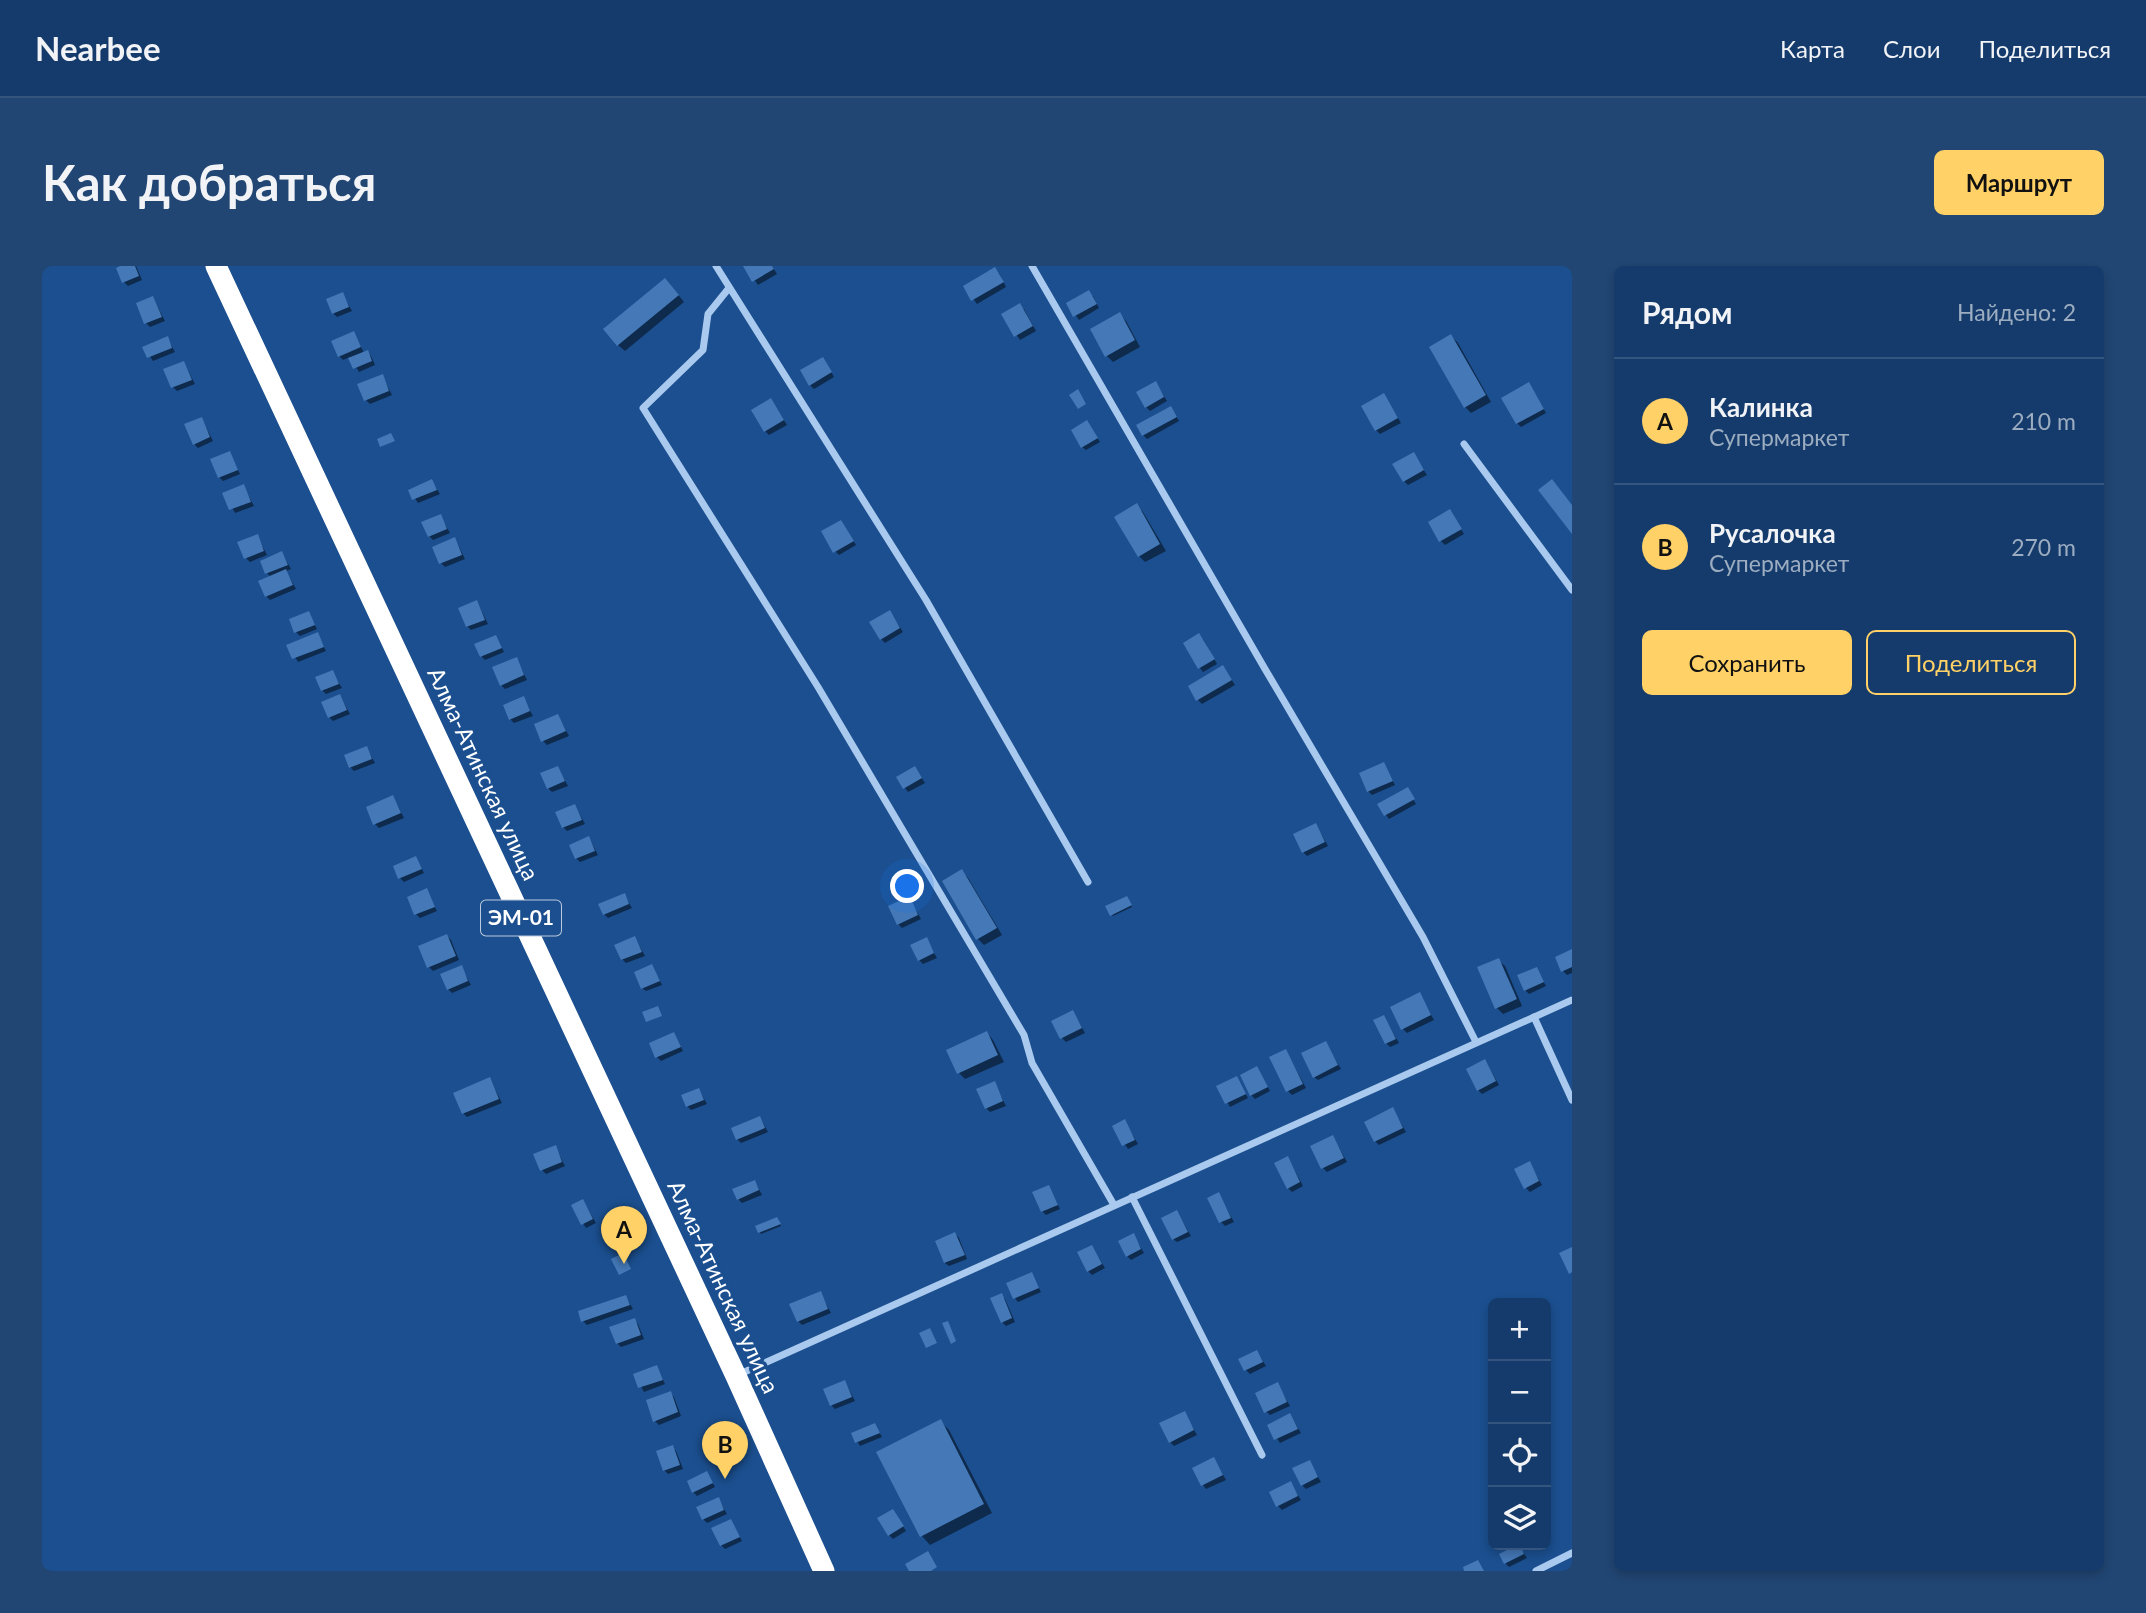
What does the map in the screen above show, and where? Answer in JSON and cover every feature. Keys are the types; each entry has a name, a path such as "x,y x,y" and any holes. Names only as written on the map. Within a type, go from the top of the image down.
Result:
{"highway":[{"name":"Алма-Атинская улица","path":"216,266 736,1376 824,1571"}],"street":[{"path":"716,266 926,600 1088,882"},
{"path":"1032,266 1271,681 1423,937 1476,1042"},
{"path":"729,289 708,314 703,350 643,408 818,687 935,883 1024,1035 1032,1063 1114,1205"},
{"path":"1464,444 1572,590"},
{"path":"736,1376 1572,1000"},
{"path":"1534,1017 1572,1100"},
{"path":"1132,1197 1262,1455"},
{"path":"1536,1571 1572,1553"}],"building":[{"path":"135,266 139,276 122,283 116,268"},
{"path":"743,266 772,266 774,269 752,282"},
{"path":"995,267 1004,282 971,301 963,286"},
{"path":"665,278 679,295 617,346 603,329"},
{"path":"1089,290 1097,304 1073,317 1066,303"},
{"path":"343,292 349,307 332,314 326,299"},
{"path":"153,296 162,317 144,324 136,303"},
{"path":"1020,303 1033,326 1014,337 1001,314"},
{"path":"1120,312 1135,340 1105,357 1090,329"},
{"path":"354,331 361,347 338,357 331,341"},
{"path":"1451,334 1486,395 1464,408 1429,347"},
{"path":"168,336 172,348 147,358 142,347"},
{"path":"368,350 372,361 353,369 348,358"},
{"path":"823,357 832,372 809,386 800,370"},
{"path":"184,361 192,380 171,388 163,369"},
{"path":"383,374 389,391 364,401 357,384"},
{"path":"1156,381 1164,397 1145,408 1136,392"},
{"path":"1529,382 1544,409 1516,424 1501,398"},
{"path":"1078,389 1086,404 1078,409 1069,395"},
{"path":"1384,393 1398,418 1375,431 1361,406"},
{"path":"771,398 784,420 764,432 751,410"},
{"path":"1171,406 1177,417 1142,436 1136,425"},
{"path":"202,417 210,437 193,445 184,424"},
{"path":"1087,420 1098,438 1081,448 1071,430"},
{"path":"391,433 395,441 380,447 377,439"},
{"path":"230,451 238,470 218,478 210,459"},
{"path":"1414,452 1424,470 1403,482 1392,464"},
{"path":"432,479 437,490 412,500 408,490"},
{"path":"1552,479 1572,505 1572,534 1538,490"},
{"path":"244,484 251,502 229,510 222,493"},
{"path":"1137,503 1160,544 1138,557 1114,517"},
{"path":"1450,509 1462,529 1439,542 1428,522"},
{"path":"441,514 447,529 428,537 421,522"},
{"path":"841,520 854,541 833,553 821,531"},
{"path":"258,534 264,551 244,559 237,542"},
{"path":"455,537 462,555 439,564 432,547"},
{"path":"282,551 288,565 265,574 260,561"},
{"path":"286,569 293,585 265,597 258,581"},
{"path":"477,600 485,620 466,627 458,608"},
{"path":"890,610 900,628 880,640 869,622"},
{"path":"309,611 315,625 294,633 289,619"},
{"path":"318,632 324,647 292,659 286,645"},
{"path":"1199,633 1215,659 1198,669 1183,643"},
{"path":"496,635 502,648 480,657 474,644"},
{"path":"517,657 524,675 500,686 492,667"},
{"path":"1223,665 1232,680 1196,701 1188,686"},
{"path":"333,670 339,684 321,691 315,677"},
{"path":"340,694 347,710 328,718 321,702"},
{"path":"524,696 530,711 509,720 503,705"},
{"path":"558,714 566,731 541,742 534,724"},
{"path":"367,746 372,759 349,768 344,755"},
{"path":"1384,762 1393,781 1367,792 1359,773"},
{"path":"558,766 565,781 547,789 540,773"},
{"path":"915,766 922,778 903,789 896,777"},
{"path":"1408,787 1415,799 1384,816 1377,804"},
{"path":"393,795 401,813 373,825 366,807"},
{"path":"575,804 582,820 562,828 555,812"},
{"path":"1316,823 1325,842 1302,853 1293,834"},
{"path":"589,836 595,851 575,859 569,845"},
{"path":"416,856 422,869 398,879 393,866"},
{"path":"962,869 997,928 976,940 942,881"},
{"path":"427,888 435,907 414,915 407,897"},
{"path":"625,893 629,904 603,915 598,904"},
{"path":"910,896 918,915 897,925 888,906"},
{"path":"1127,896 1132,905 1110,916 1105,906"},
{"path":"447,934 456,956 427,968 418,946"},
{"path":"635,936 642,952 621,960 614,945"},
{"path":"927,937 934,953 918,961 910,945"},
{"path":"1572,949 1572,967 1561,972 1555,957"},
{"path":"1499,958 1517,999 1495,1009 1477,967"},
{"path":"652,964 660,981 641,989 634,972"},
{"path":"462,965 468,981 447,990 440,974"},
{"path":"1537,967 1544,982 1524,991 1517,975"},
{"path":"1420,992 1431,1015 1401,1030 1390,1007"},
{"path":"658,1006 662,1016 646,1022 642,1012"},
{"path":"1073,1010 1082,1028 1060,1039 1051,1021"},
{"path":"1384,1015 1396,1039 1385,1044 1373,1020"},
{"path":"987,1031 998,1055 957,1074 946,1050"},
{"path":"674,1032 681,1047 655,1058 649,1043"},
{"path":"1326,1041 1338,1065 1313,1078 1301,1053"},
{"path":"1286,1049 1303,1084 1286,1092 1269,1057"},
{"path":"1485,1059 1496,1081 1477,1091 1466,1069"},
{"path":"1257,1066 1268,1087 1250,1096 1240,1075"},
{"path":"1237,1076 1246,1094 1225,1104 1216,1086"},
{"path":"490,1077 499,1099 462,1114 453,1093"},
{"path":"995,1081 1003,1101 985,1109 976,1089"},
{"path":"699,1088 704,1100 686,1107 681,1095"},
{"path":"1393,1107 1403,1128 1374,1142 1364,1122"},
{"path":"760,1116 765,1128 736,1140 731,1128"},
{"path":"1125,1119 1135,1140 1122,1146 1112,1126"},
{"path":"1333,1135 1344,1158 1321,1169 1310,1146"},
{"path":"556,1145 562,1162 540,1171 533,1154"},
{"path":"1288,1156 1300,1182 1287,1189 1274,1163"},
{"path":"1530,1161 1539,1181 1524,1189 1514,1169"},
{"path":"755,1180 759,1190 737,1200 732,1189"},
{"path":"1049,1185 1058,1205 1041,1212 1032,1192"},
{"path":"1219,1192 1231,1218 1219,1223 1207,1198"},
{"path":"583,1199 593,1219 581,1225 571,1205"},
{"path":"1177,1210 1188,1232 1172,1240 1161,1218"},
{"path":"777,1217 781,1224 758,1233 755,1226"},
{"path":"955,1232 965,1255 944,1263 935,1241"},
{"path":"1134,1233 1141,1249 1126,1257 1118,1241"},
{"path":"1092,1245 1102,1264 1087,1272 1077,1252"},
{"path":"1572,1247 1572,1272 1569,1274 1559,1253"},
{"path":"623,1253 631,1269 619,1275 611,1259"},
{"path":"1032,1272 1039,1288 1013,1299 1006,1283"},
{"path":"821,1291 828,1309 797,1322 789,1304"},
{"path":"1002,1293 1012,1318 1001,1323 990,1298"},
{"path":"626,1295 630,1305 581,1322 578,1311"},
{"path":"635,1318 641,1335 616,1344 609,1327"},
{"path":"948,1321 956,1341 951,1344 942,1323"},
{"path":"930,1328 937,1343 926,1348 919,1333"},
{"path":"1257,1350 1263,1362 1244,1371 1238,1359"},
{"path":"657,1365 663,1380 638,1388 633,1374"},
{"path":"845,1380 852,1397 830,1406 823,1389"},
{"path":"1278,1382 1287,1402 1264,1413 1255,1393"},
{"path":"671,1391 678,1412 653,1422 646,1400"},
{"path":"1185,1411 1194,1430 1169,1443 1159,1423"},
{"path":"1290,1413 1298,1429 1274,1440 1267,1425"},
{"path":"941,1419 984,1504 920,1537 876,1452"},
{"path":"875,1423 880,1433 855,1443 851,1433"},
{"path":"673,1445 680,1465 663,1471 656,1451"},
{"path":"1214,1457 1223,1475 1201,1486 1192,1468"},
{"path":"1310,1460 1318,1477 1301,1486 1292,1468"},
{"path":"707,1471 713,1483 692,1493 687,1481"},
{"path":"1291,1481 1298,1496 1276,1507 1269,1492"},
{"path":"719,1497 724,1510 702,1520 696,1507"},
{"path":"893,1509 904,1526 888,1536 877,1518"},
{"path":"731,1519 740,1537 720,1546 711,1528"},
{"path":"1507,1550 1522,1550 1524,1554 1504,1564 1499,1554"},
{"path":"928,1551 937,1567 931,1571 909,1571 905,1564"},
{"path":"1478,1560 1484,1571 1464,1571 1463,1567"}],"place":[{"name":"Калинка","path":"624,1264"},
{"name":"Русалочка","path":"725,1479"}]}
